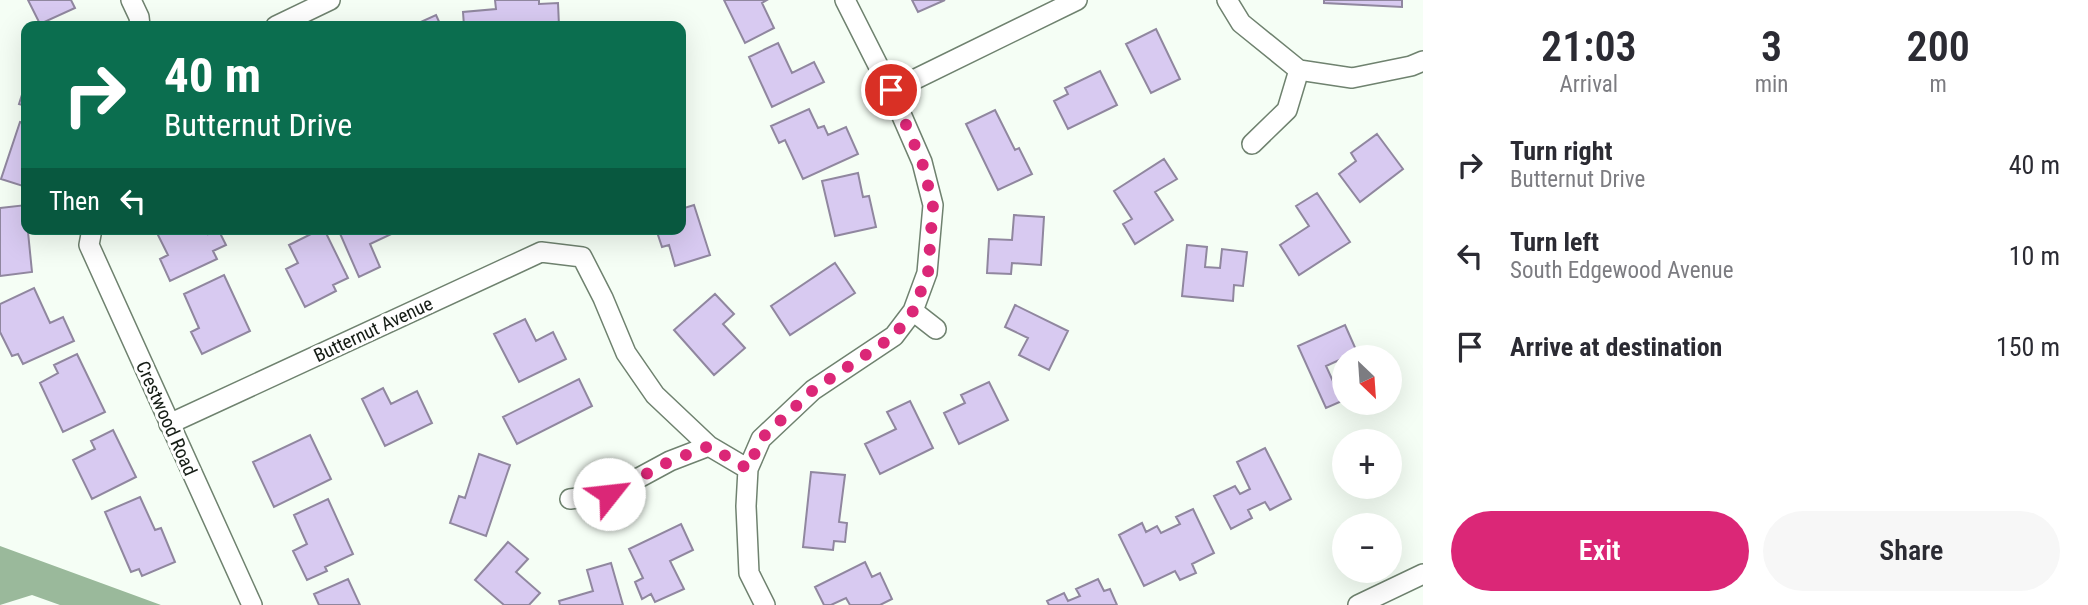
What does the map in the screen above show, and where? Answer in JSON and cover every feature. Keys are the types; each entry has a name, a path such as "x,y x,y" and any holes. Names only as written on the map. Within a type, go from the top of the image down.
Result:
{"street":[{"path":"131,0 139,21"},
{"path":"286,21 330,0"},
{"path":"765,605 749,573 746,506 748,469 761,439 813,390 894,336 913,311 928,273 933,205 922,162 891,90 845,0"},
{"path":"891,90 1077,0"},
{"path":"1227,0 1241,23 1299,69 1352,78 1423,61"},
{"path":"1252,144 1287,110 1299,69"},
{"name":"Crestwood Road","path":"91,235 89,245 252,605"},
{"name":"Butternut Avenue","path":"169,424 541,252 582,257 626,353 655,395 709,446"},
{"path":"913,311 936,329"},
{"path":"570,499 609,494 670,461 709,446 748,469"},
{"path":"1358,605 1423,573"}],"shaded area":[{"path":"0,546 161,605 60,605 32,595 0,605"}],"building":[{"path":"28,0 71,0 75,8 47,21 38,21"},
{"path":"495,0 558,3 559,21 464,21 463,12 496,9"},
{"path":"724,0 767,0 762,3 774,28 745,43"},
{"path":"912,0 945,0 918,12"},
{"path":"1324,0 1402,0 1402,7 1324,3"},
{"path":"436,15 439,21 423,21"},
{"path":"1156,29 1180,79 1151,93 1126,44"},
{"path":"778,43 792,73 814,62 824,82 772,107 749,57"},
{"path":"1100,71 1117,105 1068,129 1054,101 1068,94 1065,88"},
{"path":"809,109 818,128 824,126 828,135 846,127 858,154 803,179 785,140 779,143 771,126"},
{"path":"995,110 1015,150 1019,148 1032,174 998,190 966,124"},
{"path":"20,122 21,122 21,185 1,179"},
{"path":"1377,134 1403,169 1360,202 1339,174 1356,161 1351,153"},
{"path":"1164,159 1177,179 1155,192 1173,220 1135,244 1123,224 1132,219 1114,191"},
{"path":"858,173 863,197 869,196 876,227 835,236 822,181"},
{"path":"1317,193 1350,242 1299,275 1280,245 1309,226 1296,206"},
{"path":"694,205 710,255 675,266 669,245 662,247 658,235 686,235 686,207"},
{"path":"21,206 21,235 28,235 32,272 0,276 0,208"},
{"path":"1014,215 1044,217 1041,265 1012,263 1011,274 987,273 989,239 1012,240"},
{"path":"158,235 221,235 226,245 213,251 217,259 170,281 160,259 168,255"},
{"path":"309,235 327,235 348,278 333,285 336,291 305,307 286,269 298,263 289,245"},
{"path":"341,235 389,235 370,244 380,267 359,277"},
{"path":"1187,245 1207,247 1205,267 1220,268 1222,249 1247,252 1243,286 1234,285 1233,301 1182,296"},
{"path":"835,263 855,293 790,335 771,306"},
{"path":"224,275 250,331 202,354 191,332 199,328 184,294"},
{"path":"34,288 50,323 63,317 74,341 23,364 18,354 12,356 0,332 0,304"},
{"path":"715,294 734,314 723,324 745,348 714,375 674,330"},
{"path":"1015,305 1068,331 1049,370 1019,355 1028,338 1005,327"},
{"path":"525,319 536,341 553,332 566,359 519,382 494,334"},
{"path":"1345,325 1354,345 1332,345 1332,363 1326,366 1332,379 1332,405 1326,408 1298,346"},
{"path":"77,354 105,412 63,432 40,383 58,373 54,365"},
{"path":"579,379 592,406 517,444 503,417"},
{"path":"989,382 1008,420 959,444 944,413 965,403 961,395"},
{"path":"383,388 391,404 417,391 432,423 385,446 362,399"},
{"path":"910,401 933,448 880,474 865,444 896,429 887,412"},
{"path":"113,430 136,477 92,499 73,460 95,449 91,441"},
{"path":"310,435 331,479 274,507 253,462"},
{"path":"1265,448 1291,499 1270,510 1265,502 1248,510 1252,518 1231,529 1214,496 1235,486 1240,494 1250,489 1237,462"},
{"path":"479,454 510,465 486,536 450,523 459,496 465,498"},
{"path":"811,472 845,475 839,522 847,523 845,542 834,541 833,550 803,547"},
{"path":"140,497 155,530 161,528 175,562 142,576 139,569 131,572 105,512"},
{"path":"328,499 353,554 325,567 327,571 307,580 293,551 307,544 294,515"},
{"path":"1193,509 1214,553 1192,564 1196,573 1180,580 1175,571 1144,586 1119,535 1142,523 1146,532 1157,526 1161,533 1180,524 1176,517"},
{"path":"681,524 693,550 670,561 684,589 655,602 651,594 642,599 635,582 643,578 629,549"},
{"path":"508,542 528,559 516,572 540,593 529,605 504,605 475,580"},
{"path":"865,562 872,577 880,573 892,599 880,605 850,605 846,598 831,605 824,605 815,587"},
{"path":"611,563 623,605 560,605 559,601 593,591 587,570"},
{"path":"348,579 360,605 319,605 314,594"},
{"path":"1098,579 1104,591 1110,589 1117,605 1049,605 1047,601 1064,593 1068,601 1080,596 1076,589"}],"route":[{"path":"609,494 670,461 709,446 748,469 761,439 813,390 894,336 913,311 928,273 933,205 922,162 891,90"}]}
